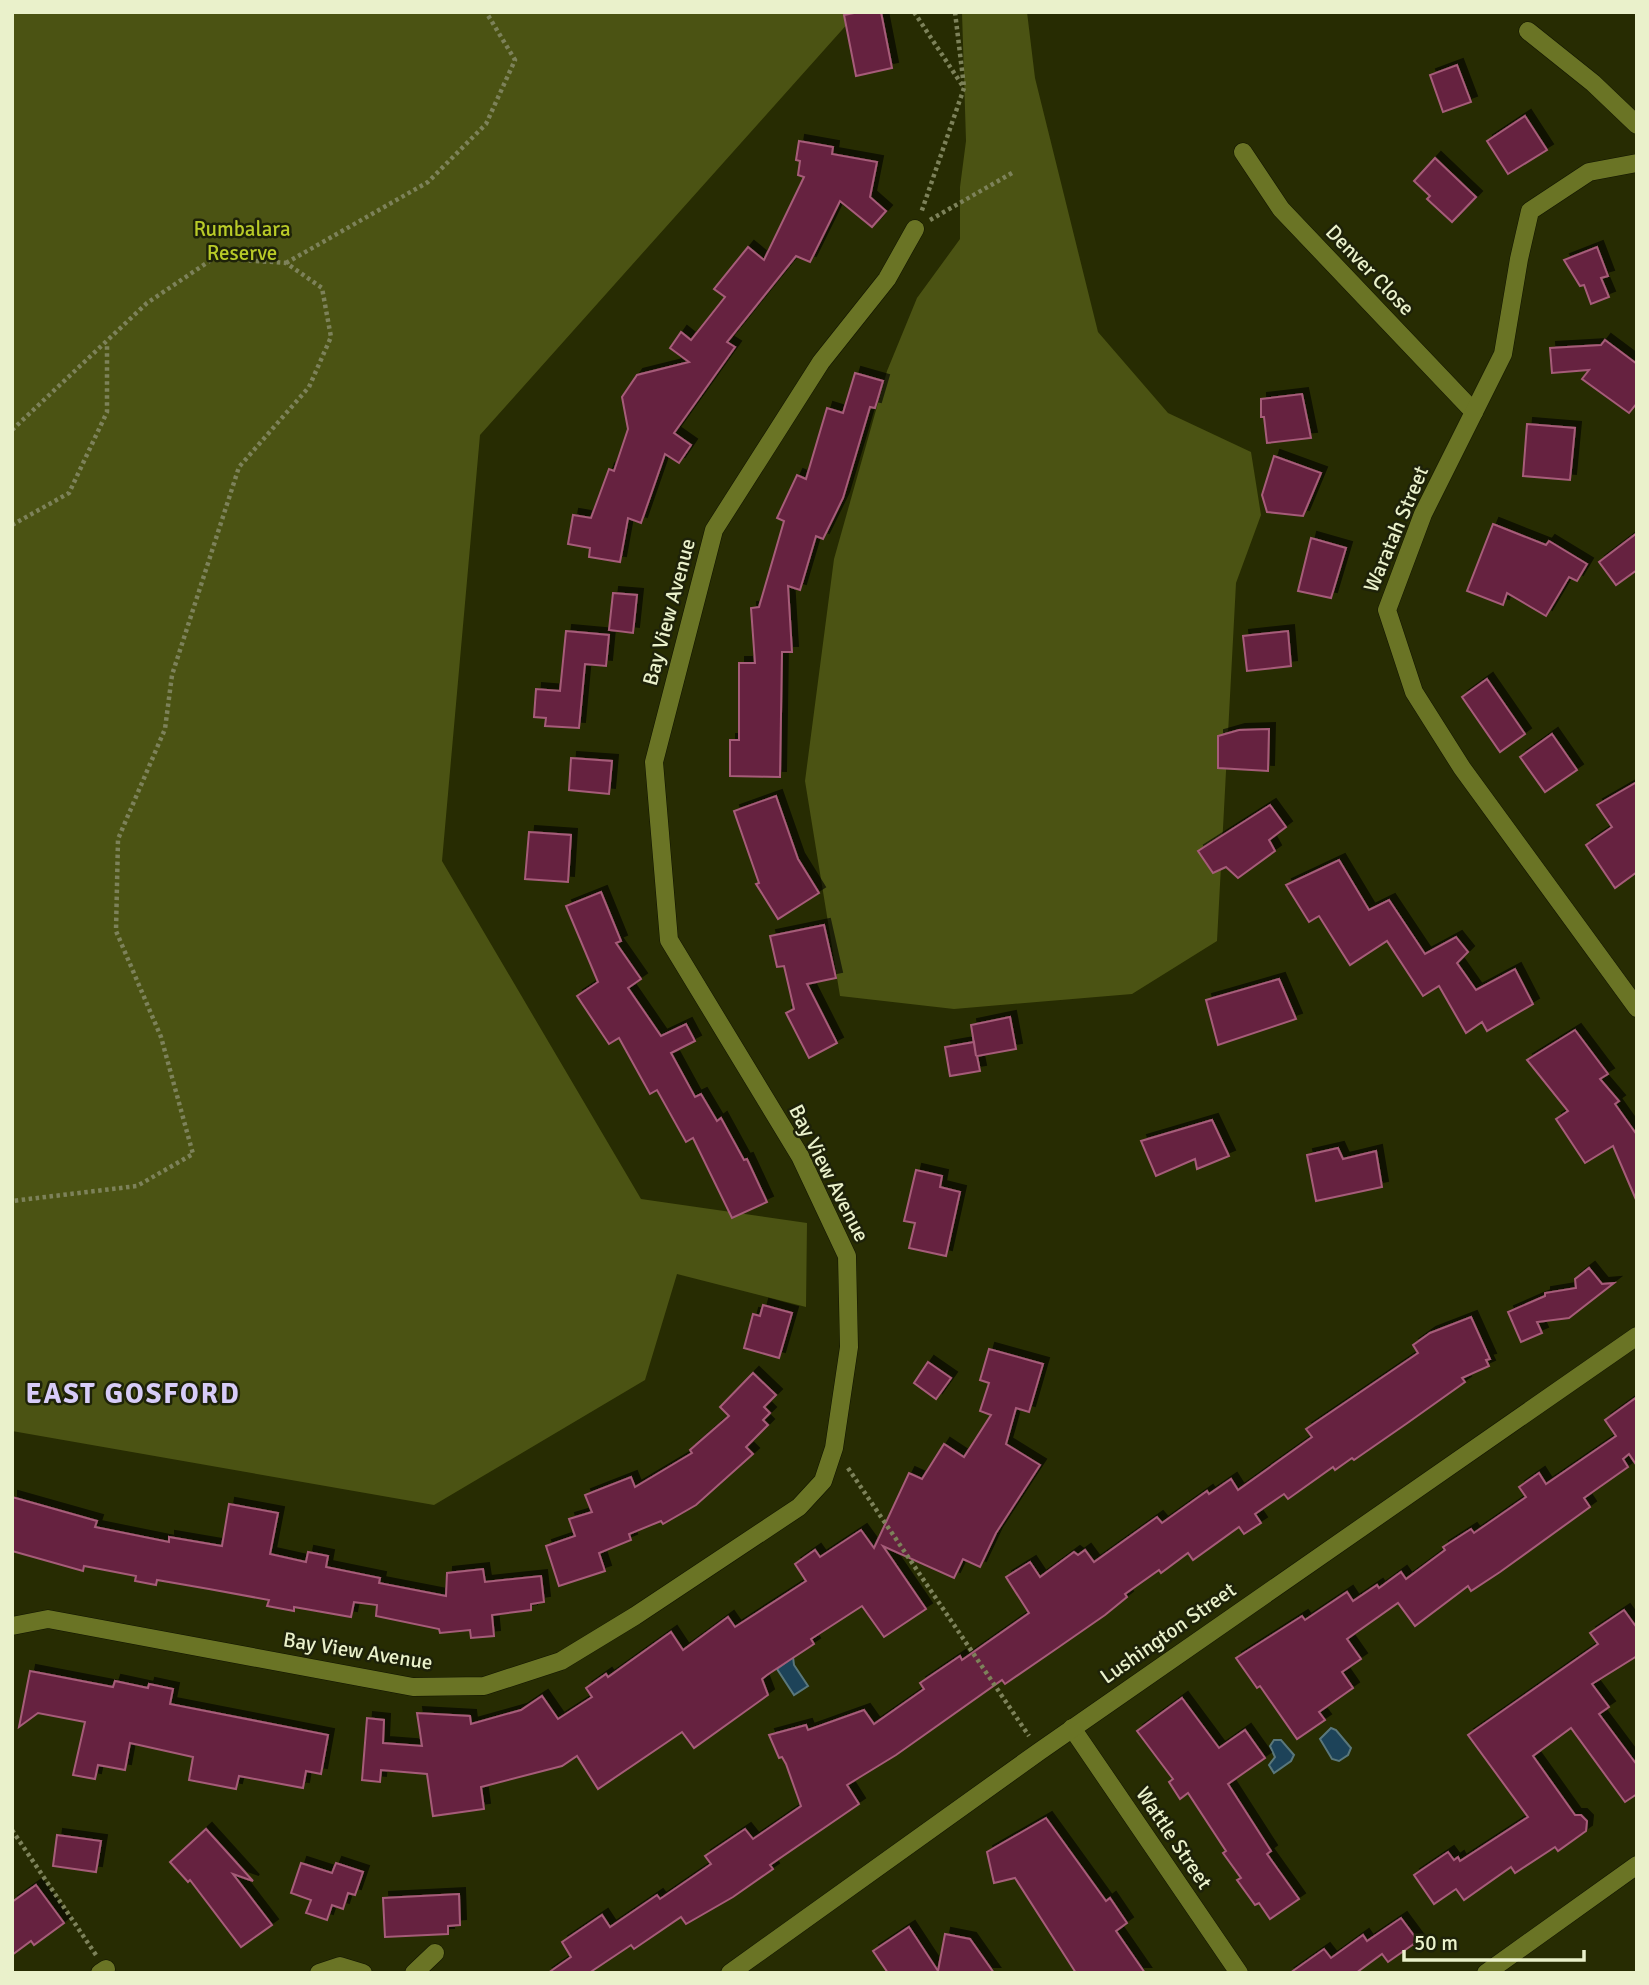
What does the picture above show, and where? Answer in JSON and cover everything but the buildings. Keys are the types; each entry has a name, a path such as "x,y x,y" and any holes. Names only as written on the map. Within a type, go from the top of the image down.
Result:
{"street":[{"path":"1528,31 1593,83 1637,125"},
{"name":"Denver Close","path":"1243,152 1281,209 1475,412"},
{"name":"Waratah Street","path":"1637,163 1589,172 1530,211 1503,354 1423,514 1387,610 1414,692 1462,768 1637,1008"},
{"name":"Bay View Avenue","path":"12,1626 48,1619 413,1688 484,1686 561,1661 635,1616 799,1507 823,1481 834,1448 849,1347 846,1256 800,1156 669,940 653,762 714,530 821,362 887,279 915,229"},
{"name":"Lushington Street","path":"730,1973 1072,1728 1637,1336"},
{"name":"Wattle Street","path":"1072,1728 1239,1973"},
{"path":"1486,1973 1637,1865"},
{"path":"414,1973 435,1953"},
{"path":"319,1973 340,1966 363,1973"}],"path":[{"path":"286,263 429,182 486,124 515,60 486,12"},
{"path":"914,12 964,88"},
{"path":"915,229 964,88 955,12"},
{"path":"915,229 1012,173"},
{"path":"12,430 146,303 214,258 286,263 322,288 331,337 309,387 239,467 172,675 165,729 118,839 116,930 161,1037 193,1154 137,1186 12,1201"},
{"path":"12,525 69,494 107,412 107,342"},
{"path":"834,1448 1040,1751"},
{"path":"12,1830 103,1971"}],"green space":[{"name":"Rumbalara Reserve","path":"12,12 858,12 480,435 442,861 641,1199 807,1223 806,1307 677,1274 645,1380 434,1505 12,1431"},
{"path":"962,12 1027,12 1035,78 1098,332 1168,413 1251,452 1261,515 1236,583 1217,941 1132,994 954,1009 840,996 805,781 834,559 887,371 917,298 960,239 960,187 966,141"}],"water":[{"path":"793,1657 794,1665 808,1686 794,1695 777,1669"},
{"path":"1331,1728 1336,1730 1351,1748 1348,1755 1339,1761 1332,1759 1320,1739"},
{"path":"1274,1740 1281,1740 1294,1755 1291,1761 1274,1773 1269,1765 1275,1757 1270,1746"}],"district":[{"name":"EAST GOSFORD","path":"133,1394"}]}
